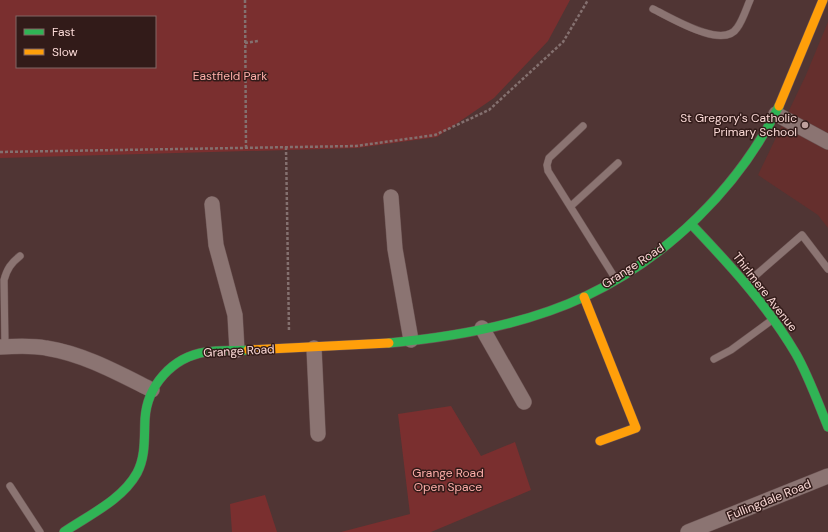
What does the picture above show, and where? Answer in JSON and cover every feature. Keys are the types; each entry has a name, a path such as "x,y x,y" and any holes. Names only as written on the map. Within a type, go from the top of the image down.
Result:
{"street":[{"name":"Grange Road","path":"64,532 114,497 132,480 139,469 144,455 146,408 152,390 168,369 192,355 205,352 314,348 411,340 482,328 534,314 584,297 616,279 669,243 691,224 730,182 753,151 776,114 823,0"},
{"path":"776,114 828,142"},
{"path":"391,197 394,249 411,340"},
{"path":"212,204 216,245 235,315 237,350"},
{"name":"Thirlmere Avenue","path":"691,224 746,284 774,319 797,356 828,427"},
{"path":"584,297 636,428 600,441"},
{"path":"482,328 524,402"},
{"path":"2,347 45,348 72,354 96,362 152,390"},
{"path":"314,348 318,434"},
{"name":"Fullingdale Road","path":"688,532 828,476"}],"lane":[{"path":"652,9 706,34 718,36 730,34 737,29 750,0"},
{"path":"584,126 554,152 547,165 552,179 571,206 616,279"},
{"path":"571,206 618,163"},
{"path":"746,284 802,235 828,269"},
{"path":"2,347 4,280 7,270 12,262 20,256"},
{"path":"714,359 731,350 774,319"},
{"path":"10,486 40,532"}],"path":[{"path":"245,0 246,148"},
{"path":"0,152 356,146 435,135 489,110 563,42 588,0"},
{"path":"245,43 258,41"},
{"path":"286,147 289,348"}],"shaded area":[{"name":"St Gregory's Catholic Primary School","path":"828,22 828,228 818,215 758,175 806,75"}],"green space":[{"name":"Eastfield Park","path":"0,0 570,0 548,41 494,98 437,137 357,148 0,158"},
{"name":"Grange Road Open Space","path":"451,406 481,456 515,442 531,490 431,532 341,532 410,514 398,414"},
{"path":"265,495 277,532 232,532 230,504"}],"traffic: fast":[{"path":"389,343 464,333 514,322 563,306 616,280 673,240 698,217 744,164 763,136 779,106"},
{"path":"691,224 720,254 747,286 785,336 805,372 828,427"},
{"path":"64,532 114,499 131,483 140,467 142,460 145,419 151,395 156,385 172,367 182,360 206,352 248,350"}],"traffic: slow":[{"path":"779,106 823,0"},
{"path":"584,297 636,428 600,441"},
{"path":"248,350 389,343"}],"place":[{"name":"St Gregory's Catholic Primary School","path":"805,125"}]}
